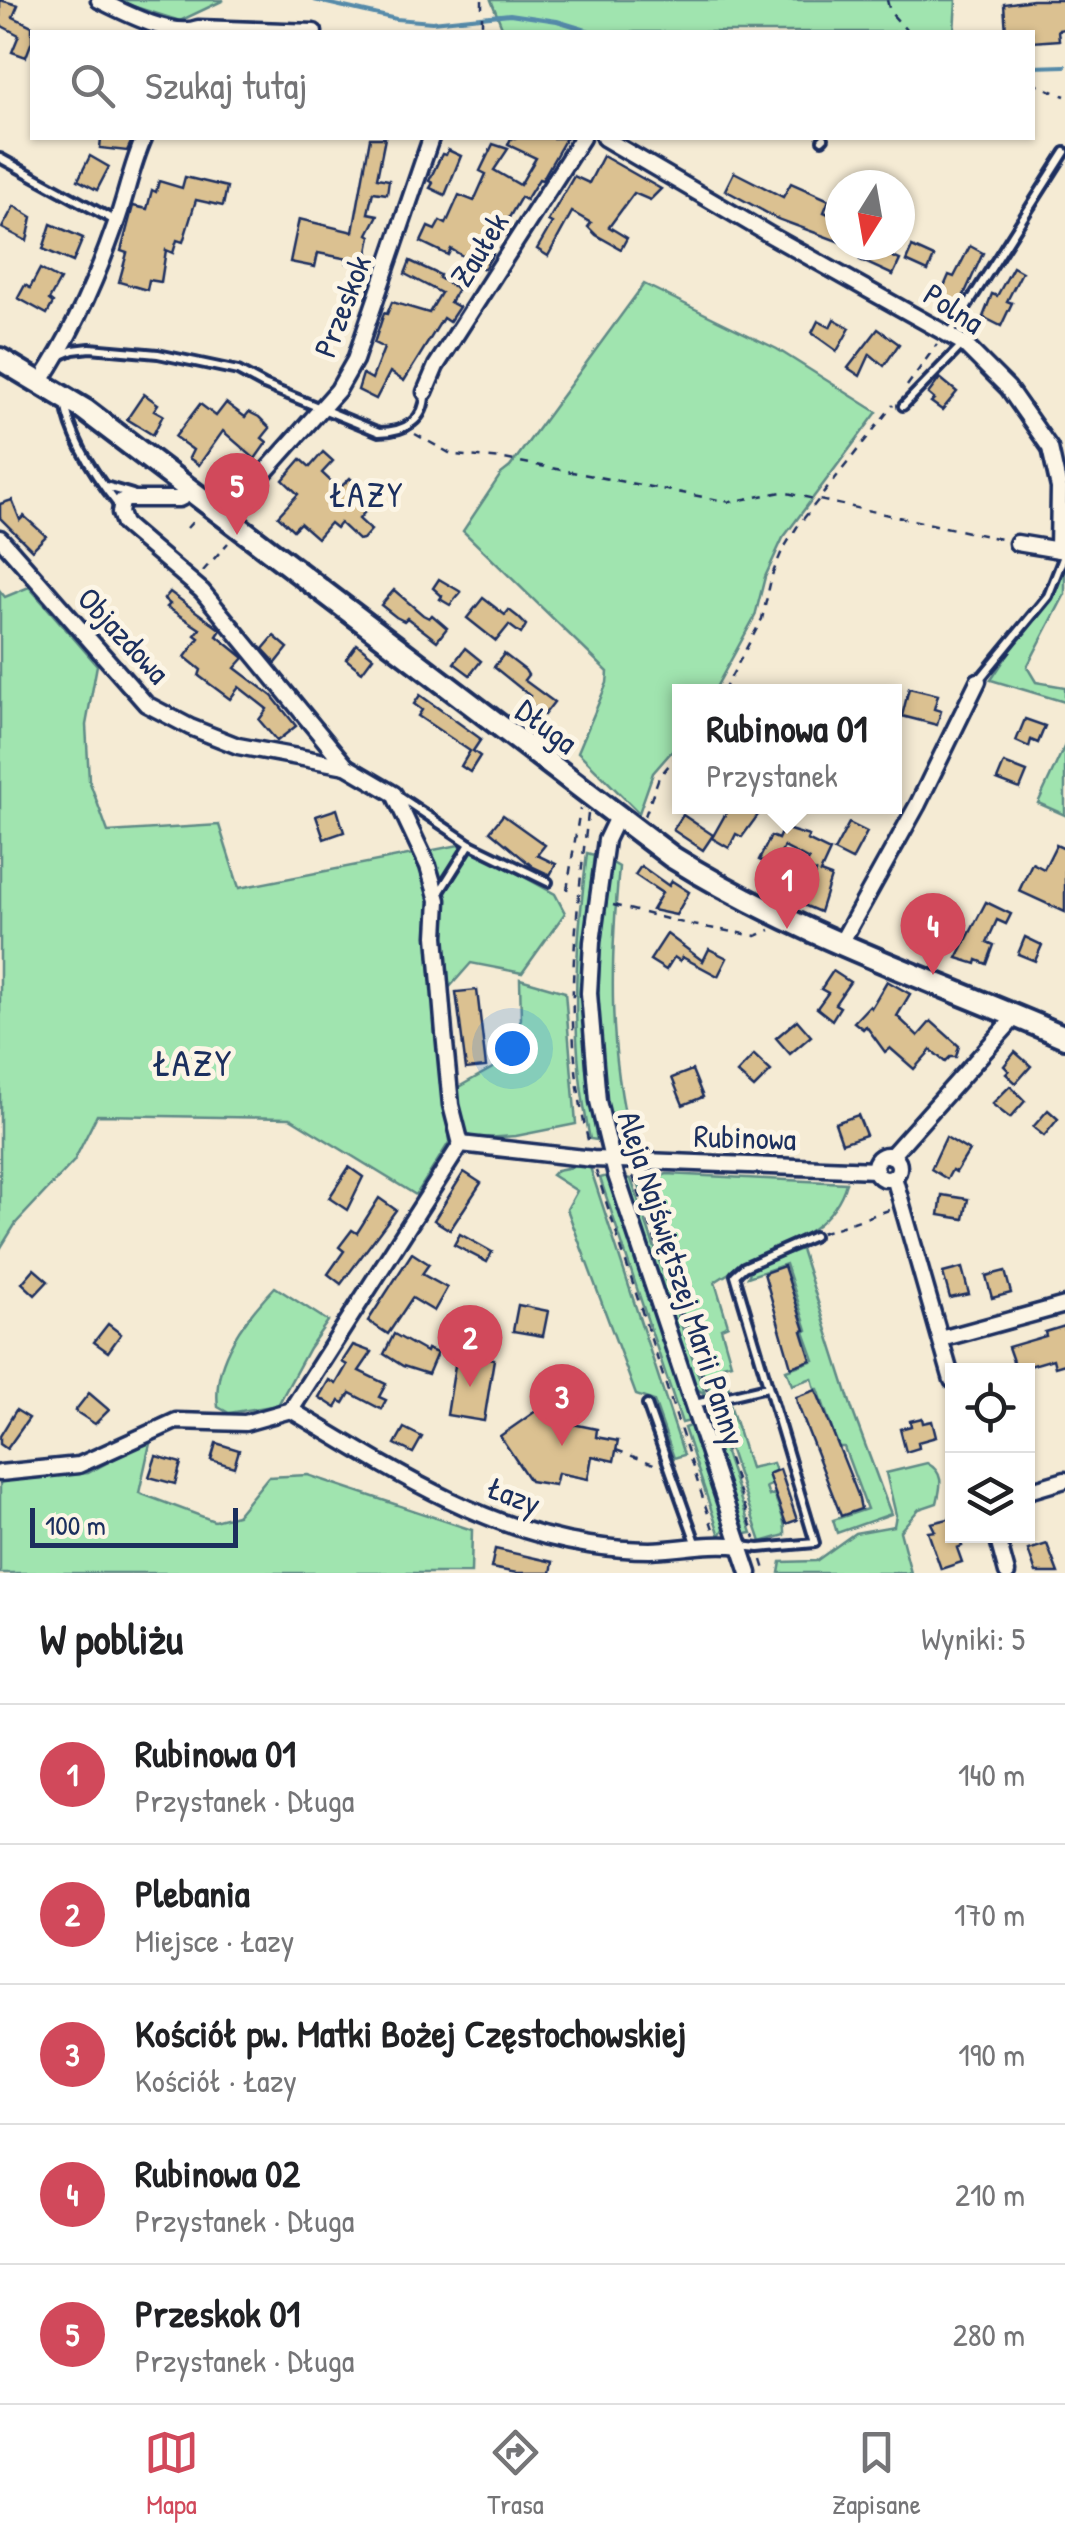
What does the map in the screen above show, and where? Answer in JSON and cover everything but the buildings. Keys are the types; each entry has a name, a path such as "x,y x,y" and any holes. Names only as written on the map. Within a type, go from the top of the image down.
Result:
{"street":[{"path":"99,0 136,17 182,30"},
{"path":"194,30 256,30"},
{"path":"41,381 81,309 117,222 130,167 143,140"},
{"name":"Przeskok","path":"225,517 338,390 355,360 430,140"},
{"name":"Zaułek","path":"425,392 436,366 581,140"},
{"name":"Polna","path":"607,140 770,236 964,342 1002,382 1050,448 1059,488 1063,551"},
{"name":"Długa","path":"0,359 64,396 196,502 225,517 616,817 722,888 841,943 1065,1037"},
{"path":"120,507 122,501 141,498 196,502"},
{"name":"Objazdowa","path":"120,507 124,524 202,590 346,766"},
{"name":"Objazdowa","path":"0,538 146,704 228,742 346,766 394,794"},
{"path":"1018,543 1063,551"},
{"path":"841,943 918,804 978,681"},
{"path":"0,1473 79,1465 176,1420 245,1423 291,1410 461,1144 451,1105 444,1034 436,936 437,896 428,866 394,794"},
{"name":"Aleja Najświętszej Marii Panny","path":"616,817 606,840 590,993 598,1101 749,1573"},
{"path":"876,1170 878,1160 891,1156 1016,1016"},
{"name":"Rubinowa","path":"461,1144 490,1150 619,1159 876,1170 883,1178 894,1176"},
{"path":"891,1156 899,1163 894,1176 947,1363"},
{"path":"941,1339 1065,1305"},
{"name":"Łazy","path":"291,1410 416,1483 518,1528 592,1545 649,1550 741,1546"},
{"path":"1035,1489 1065,1480"},
{"path":"998,1543 1007,1573"}],"lane":[{"path":"948,332 1065,152"},
{"path":"0,158 117,222"},
{"path":"903,406 964,342"},
{"path":"58,356 90,348 169,356 238,371 379,432 405,429 422,410 425,392"},
{"path":"64,396 67,418 104,486 120,507"},
{"path":"104,486 141,498"},
{"path":"978,681 1048,596 1063,551"},
{"name":"Objazdowa","path":"394,794 470,844 548,882"},
{"path":"437,896 470,844"},
{"path":"741,1546 814,1544 734,1275 814,1236"},
{"path":"692,1404 767,1387"},
{"path":"646,1405 698,1545"}],"path":[{"path":"482,0 482,30"},
{"path":"887,0 890,12 906,30"},
{"path":"1035,84 1065,96"},
{"path":"904,390 948,332"},
{"path":"727,684 762,619 782,551 894,404"},
{"path":"405,429 453,455 504,459 730,502 782,492 1018,543"},
{"path":"187,528 196,502"},
{"path":"202,573 226,544"},
{"path":"643,825 659,777 672,762"},
{"path":"567,890 577,811"},
{"path":"584,848 594,849"},
{"path":"597,901 687,924 756,936 789,920"},
{"path":"619,1159 710,1399 766,1573"},
{"path":"586,1164 596,1172"},
{"path":"814,1236 896,1208"},
{"path":"616,1450 655,1468 690,1458"}],"green space":[{"path":"113,0 224,0 180,21"},
{"path":"491,0 956,0 954,30 503,30"},
{"path":"644,284 777,349 877,412 783,538 765,577 755,616 718,684 672,684 672,751 653,773 639,813 578,752 608,672 463,531 501,474"},
{"path":"1065,568 1065,594 1027,667 1036,682 1065,687 1065,702 991,680"},
{"path":"29,587 97,665 86,725 89,780 108,832 219,825 239,888 464,844 555,894 565,913 522,973 471,963 434,1005 450,1141 416,1195 290,1118 97,1115 74,1161 16,1223 0,1249 0,591 5,597"},
{"path":"1065,745 1065,815 1038,803"},
{"path":"587,853 594,855 584,1032 597,1140 590,1139 583,1102 577,1031 577,961"},
{"path":"609,861 619,867 613,1007 619,1075 632,1145 624,1154 616,1148 607,1113 599,1041 599,969"},
{"path":"520,979 565,992 576,1124 516,1136 468,1139 455,1089 503,1062 521,1019"},
{"path":"589,1164 684,1455 674,1458 654,1401 636,1395 567,1209 577,1191 552,1175 557,1170"},
{"path":"667,1174 846,1183 838,1203 809,1232 715,1282 728,1325 721,1328 731,1363 723,1365 729,1389 710,1392 638,1183"},
{"path":"607,1176 690,1421 682,1423 600,1178"},
{"path":"624,1178 631,1179 705,1394 693,1383"},
{"path":"801,1249 853,1412 891,1514 837,1533 833,1520 867,1509 812,1378 792,1385 786,1370 814,1360 786,1264 748,1277 752,1267"},
{"path":"275,1287 328,1321 278,1405 229,1413 218,1407 217,1390 225,1357 242,1327"},
{"path":"729,1401 750,1468 773,1463 776,1471 771,1485 766,1487 769,1496 774,1494 785,1535 761,1542 714,1403"},
{"path":"712,1414 752,1533 745,1534 705,1416"},
{"path":"692,1425 726,1525 720,1536 684,1428"},
{"path":"151,1439 139,1493 214,1521 237,1515 268,1477 308,1475 472,1530 471,1573 0,1573 0,1481 88,1473"},
{"path":"927,1463 939,1476 937,1503 919,1509 900,1531 911,1573 779,1573 781,1562 816,1561 855,1533 894,1526 896,1515 886,1473"}],"waterway":[{"path":"314,0 396,19 432,22 510,14 586,30"},
{"path":"1035,67 1065,66"}],"place":[{"name":"Przeskok 01","path":"237,535"},
{"name":"Rubinowa 01","path":"787,929"},
{"name":"Rubinowa 02","path":"933,975"},
{"name":"Plebania","path":"470,1387"},
{"name":"Kościół pw. Matki Bożej Częstochowskiej","path":"562,1446"}],"district":[{"name":"ŁAZY","path":"367,494"},
{"name":"ŁAZY","path":"193,1062"}]}
